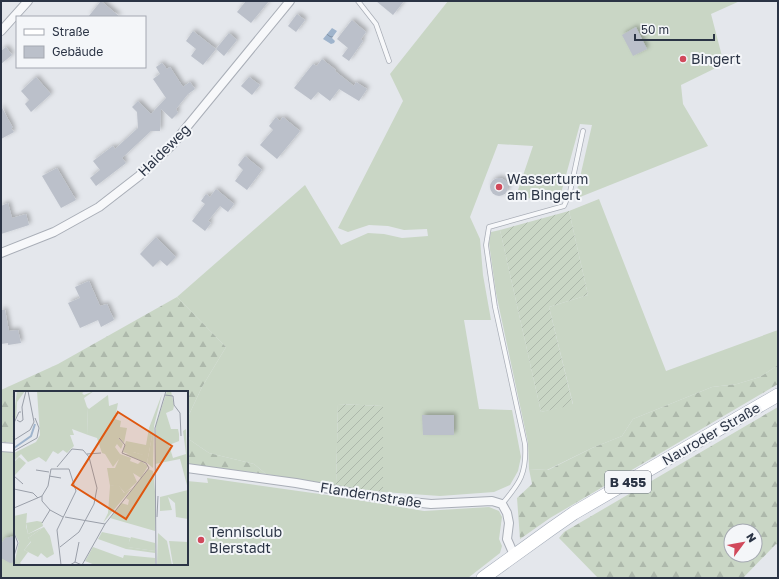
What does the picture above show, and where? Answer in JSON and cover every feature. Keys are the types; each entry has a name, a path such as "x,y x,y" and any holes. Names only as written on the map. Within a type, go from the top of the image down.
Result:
{"main road":[{"name":"Nauroder Straße","path":"483,578 574,514 778,395"}],"street":[{"path":"1,31 28,1"},
{"name":"Haideweg","path":"1,253 54,232 99,207 139,176 172,145 290,1"},
{"path":"1,447 14,448"},
{"name":"Flandernstraße","path":"188,468 296,483 392,500 431,504 492,501 502,504"},
{"path":"502,504 507,513 509,523 507,539 514,555"}],"lane":[{"path":"358,1 376,24 389,62"},
{"path":"502,504 515,490 522,475 526,460 525,444 495,307 486,245 489,227 564,206 570,192 583,131"}],"green space":[{"path":"448,1 740,1 711,14 724,64 681,85 683,104 708,146 575,199 592,125 580,124 560,197 515,199 533,146 498,144 470,217 480,239 483,275 491,320 464,320 479,409 512,410 521,457 518,471 510,485 494,492 440,496 383,492 383,406 338,404 336,486 266,474 254,464 209,453 190,440 188,432 188,417 202,387 226,347 177,297 305,185 341,245 368,233 384,234 402,238 428,236 427,229 404,230 388,226 369,225 348,232 338,228 403,101 390,74"},
{"path":"599,199 666,371 778,330 778,365 760,377 737,384 712,387 633,419 622,436 592,448 547,470 529,469 528,443 496,293 489,243 491,232 500,230 541,412 573,404 549,307 588,295 569,211"},
{"path":"569,211 588,295 549,307 573,405 541,412 500,230"},
{"path":"177,297 226,347 202,387 188,417 188,391 14,391 14,443 1,442 1,390 58,364"},
{"path":"778,365 778,384 550,518 520,539 517,498 532,484 529,469 548,470 592,448 622,436 633,419 712,387 737,384 760,377"},
{"path":"338,404 383,406 383,492 336,486"},
{"path":"778,407 778,545 776,544 763,557 763,523 723,523 723,563 758,563 743,578 598,578 559,538 564,532"},
{"path":"188,432 190,440 209,453 254,464 266,474 188,464"},
{"path":"1,451 14,452 14,565 188,565 188,481 208,483 207,478 334,496 424,511 489,507 499,511 502,517 499,539 502,546 500,553 468,578 1,578"}],"water":[{"path":"332,28 337,31 332,38 335,41 331,44 323,39"}],"building":[{"path":"101,1 119,16 89,16"},
{"path":"246,1 269,1 251,23 237,12"},
{"path":"376,1 404,1 393,15"},
{"path":"297,14 305,20 296,32 288,26"},
{"path":"352,20 366,32 361,39 363,41 349,61 342,56 348,48 337,39"},
{"path":"636,27 647,49 633,56 622,35"},
{"path":"193,31 216,49 203,65 191,56 196,49 186,41"},
{"path":"229,33 237,40 224,56 216,49"},
{"path":"6,47 12,55 1,64 1,51"},
{"path":"322,59 354,86 356,82 367,89 359,101 339,89 330,101 318,92 311,100 294,88 313,64 317,66"},
{"path":"162,63 167,69 170,67 183,87 190,82 195,89 188,94 176,109 178,113 172,119 161,109 160,131 151,131 122,158 126,163 96,186 90,178 100,170 93,161 113,146 115,149 138,128 137,112 132,107 138,101 151,114 166,98 153,79 160,74 156,67"},
{"path":"36,77 51,94 31,112 25,104 29,100 21,91"},
{"path":"249,77 260,85 252,95 241,86"},
{"path":"1,106 14,132 1,139"},
{"path":"276,117 280,121 283,117 300,131 277,159 260,145 273,130 269,126"},
{"path":"245,156 262,170 247,190 235,181 243,170 238,165"},
{"path":"57,168 76,200 61,208 42,176"},
{"name":"Wasserturm am Bingert","path":"499,178 505,181 508,187 505,193 499,196 493,193 490,187 493,181"},
{"path":"216,189 234,204 228,212 220,206 208,221 211,223 205,231 192,221 205,204 201,201 206,194 210,197"},
{"path":"8,203 12,218 26,214 29,225 1,234 1,206"},
{"path":"156,237 176,257 167,266 160,260 153,267 140,254"},
{"path":"89,281 100,306 107,304 114,320 101,327 98,320 80,328 68,303 80,298 75,287"},
{"path":"1,310 5,310 9,331 18,330 21,343 8,345 8,343 1,344"},
{"path":"422,415 454,415 454,435 423,435"},
{"path":"14,536 14,562 10,563 1,558 1,544 5,538"}],"place":[{"name":"Bingert","path":"683,59"},
{"name":"Wasserturm am Bingert","path":"499,187"},
{"name":"Tennisclub Bierstadt","path":"201,540"}]}
